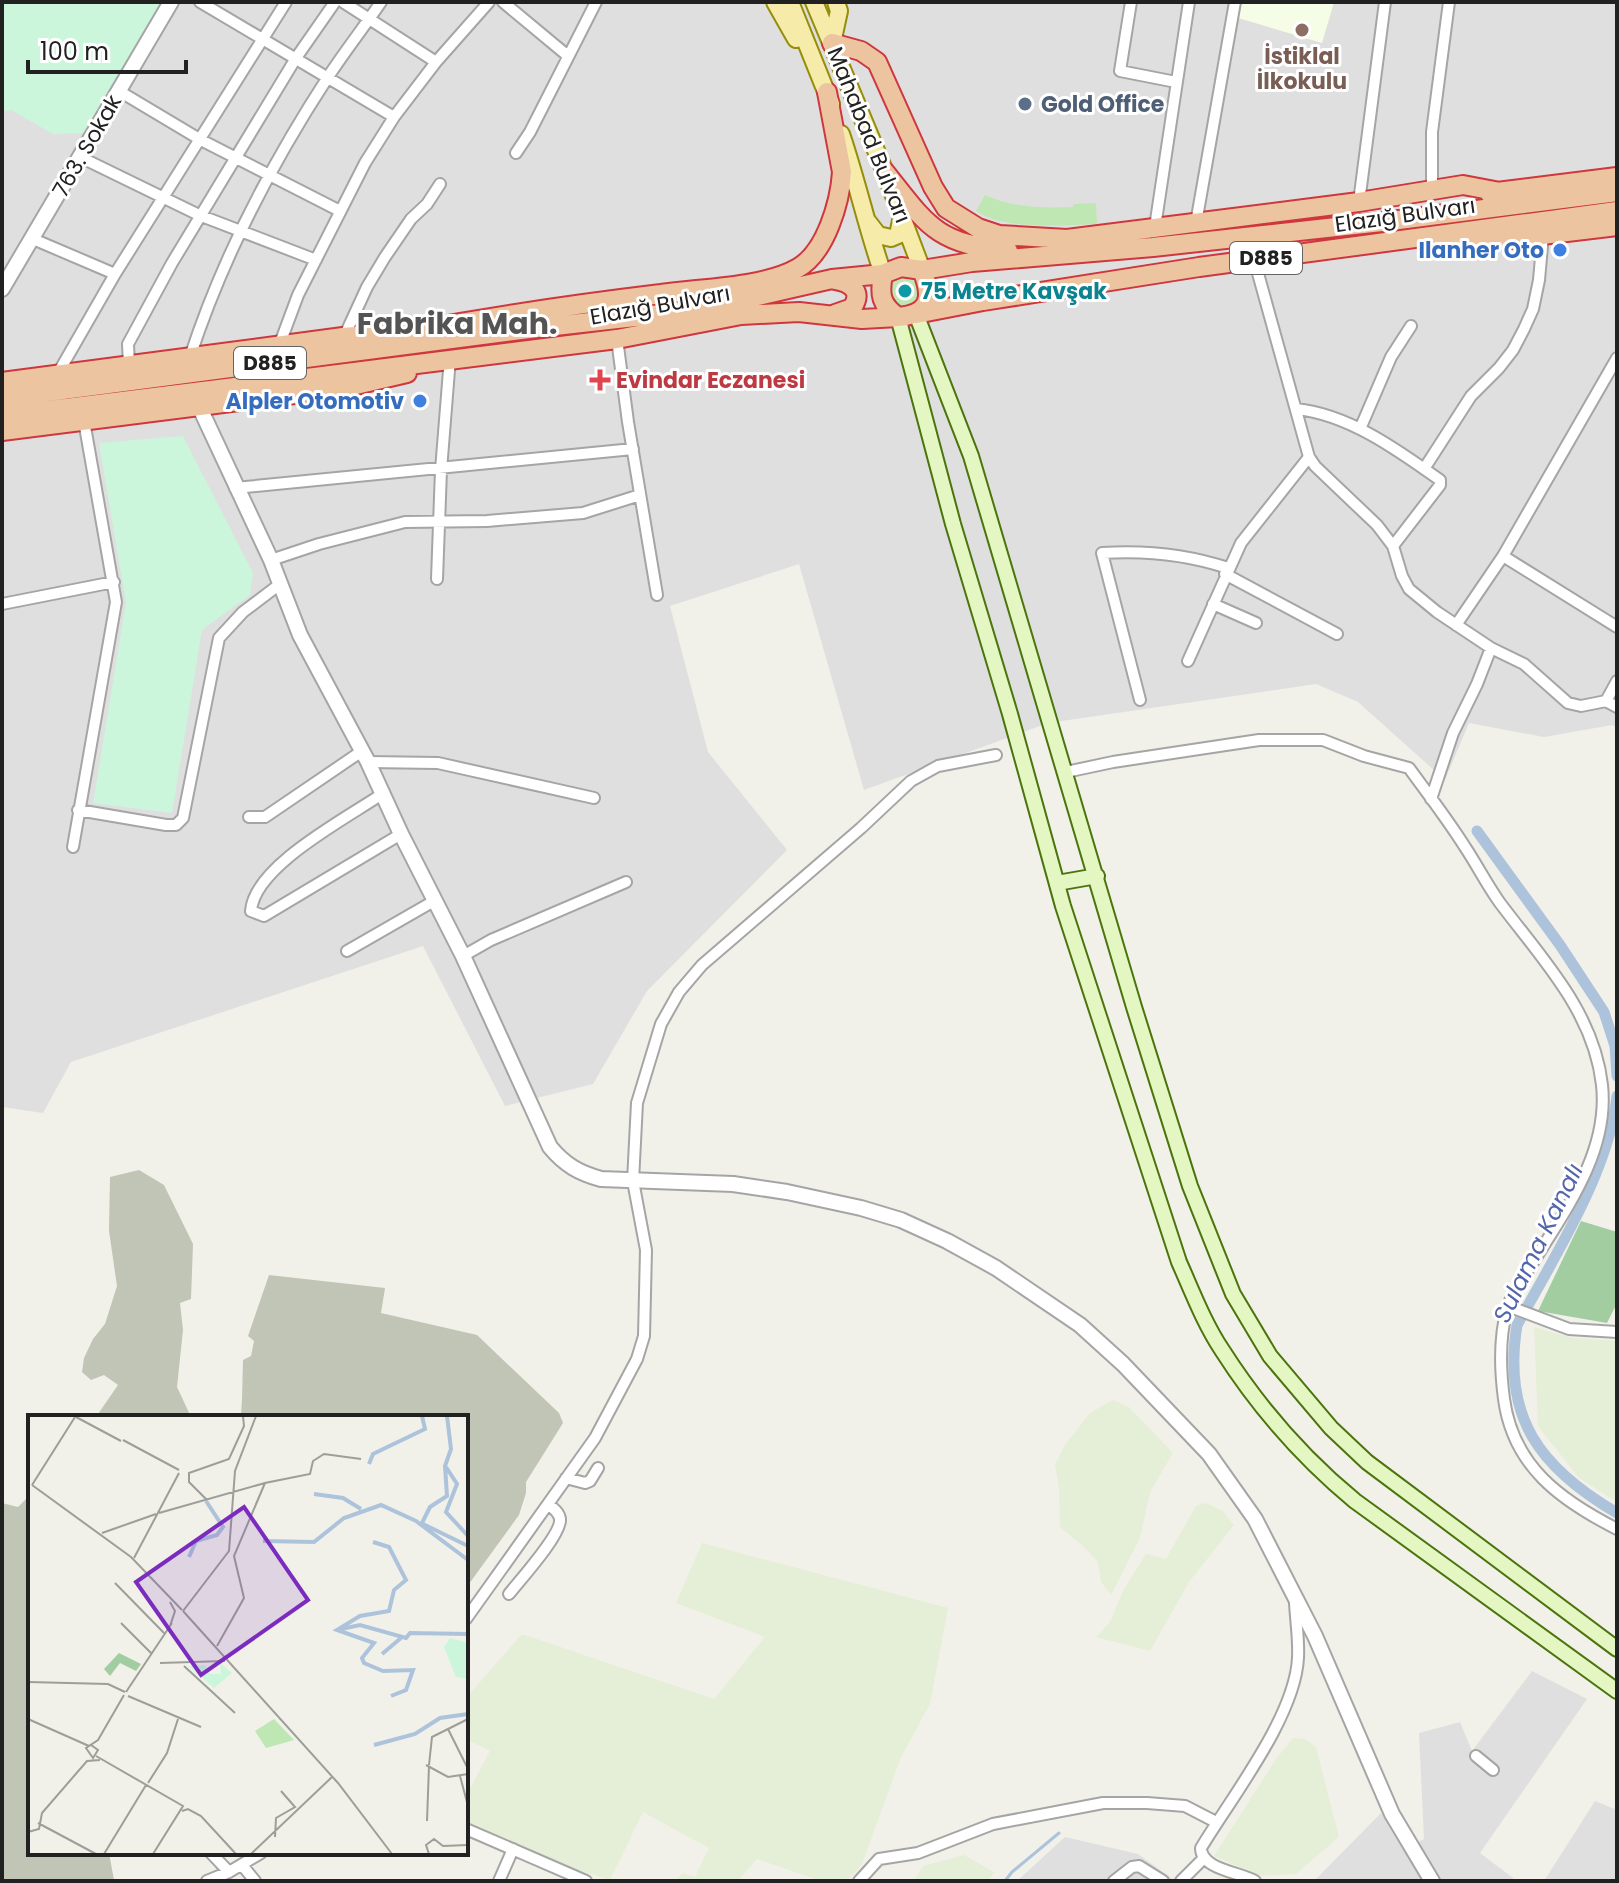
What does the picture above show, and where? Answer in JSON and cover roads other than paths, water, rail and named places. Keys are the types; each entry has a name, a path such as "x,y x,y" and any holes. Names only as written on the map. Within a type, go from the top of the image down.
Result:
{"highway":[{"path":"832,43 861,51 877,62 933,187 946,208 961,219 999,235 1067,239 1359,202 1463,185 1500,192"},
{"path":"414,331 524,312 750,282 798,268 814,252 837,209 842,172 827,92"},
{"path":"885,172 927,224 952,240 971,247 1054,255"},
{"path":"1391,221 1440,200 1617,177"},
{"name":"Elazığ Bulvarı","path":"922,270 972,262 1391,221 1617,192"},
{"name":"Elazığ Bulvarı","path":"2,416 617,339 741,315 799,312 862,319 907,316 983,301 1254,259 1617,211"},
{"path":"1402,240 1477,243 1617,226"},
{"path":"901,267 922,270 930,293 923,308 907,316 888,310 881,298 883,274 901,267"},
{"name":"Elazığ Bulvarı","path":"2,398 697,310 832,279 883,274"},
{"path":"832,279 852,285 857,300 852,308 832,314"},
{"path":"2,382 343,337 414,331 537,328"},
{"path":"2,431 343,388 390,378 450,358"}],"main road":[{"path":"775,2 827,92"},
{"name":"Mahabad Bulvarı","path":"790,2 827,92 860,189 883,274"},
{"name":"Mahabad Bulvarı","path":"814,2 922,270"},
{"path":"832,43 839,11 836,2"},
{"path":"867,221 878,235 891,238 898,235 902,215"},
{"path":"907,316 971,456 1190,1186 1233,1294 1270,1356 1324,1420 1367,1462 1617,1649"},
{"path":"907,316 953,524 1057,883 1179,1262 1221,1349 1278,1427 1320,1472 1355,1501 1617,1691"},
{"path":"1057,883 1097,876"}],"street":[{"name":"763. Sokak","path":"2,289 171,2"},
{"path":"200,2 394,117"},
{"path":"57,375 115,274 286,2"},
{"path":"129,365 128,344 199,215 296,58 335,2"},
{"path":"343,2 436,62"},
{"path":"190,357 242,231 270,175 328,77 381,2"},
{"path":"279,346 298,295 365,163 394,117 436,62 489,2"},
{"path":"503,2 568,56"},
{"path":"516,153 530,132 596,2"},
{"path":"1131,2 1120,71 1176,82"},
{"path":"1155,227 1189,2"},
{"path":"1196,223 1235,2"},
{"path":"1359,202 1385,2"},
{"path":"1432,191 1432,132 1449,2"},
{"path":"119,91 201,140 340,211"},
{"path":"80,157 199,215 316,260"},
{"path":"343,337 385,257 440,184"},
{"path":"1424,469 1471,396 1499,368 1518,340 1533,309 1543,235"},
{"path":"33,239 115,274"},
{"path":"1254,259 1309,457 1377,525 1393,546 1409,589 1491,648 1524,664 1568,703 1581,706 1606,701 1617,707"},
{"path":"1360,429 1391,357 1411,326"},
{"path":"617,339 657,595"},
{"path":"437,579 441,470 450,358"},
{"path":"1456,625 1503,556 1617,358"},
{"path":"199,406 271,560 300,635 365,756 463,956 550,1147 566,1165 601,1179 733,1184 787,1192 901,1220 996,1268 1080,1325 1209,1454 1255,1519 1294,1593 1392,1814 1432,1881"},
{"path":"1296,409 1317,411 1360,429 1440,480 1440,485 1393,546"},
{"path":"73,847 116,602 84,421"},
{"path":"235,488 633,449"},
{"path":"1188,661 1241,543 1309,457"},
{"path":"271,560 405,522 487,521 583,513 640,495"},
{"path":"1140,700 1102,553 1168,552 1200,559 1227,571 1337,634"},
{"path":"1503,556 1617,627"},
{"path":"2,604 114,582"},
{"path":"78,810 166,825 176,825 183,818 219,638 243,612 280,584"},
{"path":"1213,604 1256,623"},
{"path":"1431,799 1453,733 1491,648"},
{"path":"1606,701 1617,681"},
{"path":"1066,772 1259,740 1323,740 1364,756 1409,768 1465,846 1498,900 1573,1001 1596,1054 1604,1107 1593,1154 1574,1196 1512,1308 1501,1339 1501,1374 1510,1432 1522,1454 1554,1490 1617,1529"},
{"path":"468,1616 595,1438 637,1359 644,1336 646,1250 633,1181 637,1103 661,1024 679,992 702,965 911,781 938,766 996,755"},
{"path":"249,817 265,817 365,756 438,763 594,798"},
{"path":"382,794 280,864 255,894 251,911 264,916 401,834"},
{"path":"463,956 491,940 626,882"},
{"path":"347,951 434,901"},
{"path":"1512,1308 1569,1329 1617,1332"},
{"path":"566,1478 585,1483 590,1481 598,1468"},
{"path":"509,1594 555,1534 560,1522 559,1514 548,1504"},
{"path":"1203,1859 1201,1848 1253,1769 1293,1683 1298,1660 1294,1593"},
{"path":"1476,1756 1493,1770"},
{"path":"859,1881 879,1859 918,1853 993,1824 1103,1803 1185,1806 1216,1822"},
{"path":"468,1830 586,1881"},
{"path":"499,1881 513,1849"},
{"path":"213,1855 229,1872"},
{"path":"214,1880 258,1855"},
{"path":"1181,1881 1203,1859"},
{"path":"1203,1859 1255,1881"},
{"path":"242,1865 255,1881"},
{"path":"1114,1881 1132,1867 1139,1866 1163,1881"}],"waterway":[{"name":"Sulama Kanalı","path":"1477,831 1560,945 1604,1012 1615,1046 1617,1076"},
{"name":"Sulama Kanalı","path":"1617,1096 1612,1125 1592,1184 1517,1325 1514,1358 1515,1387 1532,1437 1567,1478 1617,1513"},
{"path":"1005,1881 1059,1833"}],"place":[{"name":"İstiklal İlkokulu","path":"1302,30"},
{"name":"Gold Office","path":"1025,104"},
{"name":"Ilanher Oto","path":"1560,250"},
{"name":"75 Metre Kavşak","path":"905,291"},
{"name":"Evindar Eczanesi","path":"600,380"},
{"name":"Alpler Otomotiv","path":"420,401"}],"district":[{"name":"Fabrika Mah.","path":"457,323"}]}
